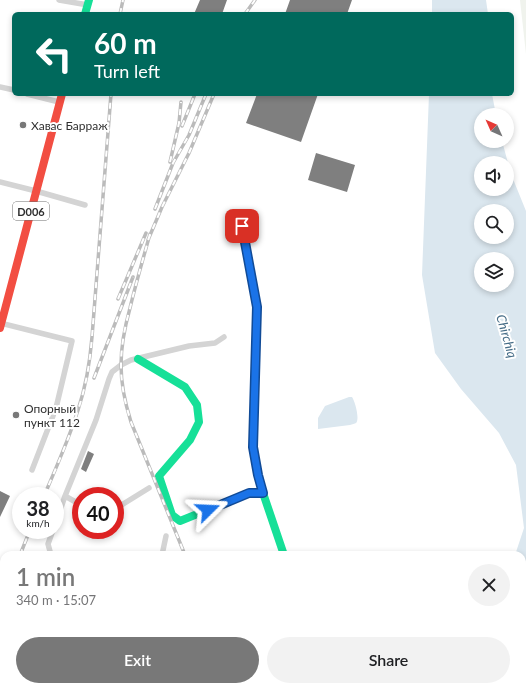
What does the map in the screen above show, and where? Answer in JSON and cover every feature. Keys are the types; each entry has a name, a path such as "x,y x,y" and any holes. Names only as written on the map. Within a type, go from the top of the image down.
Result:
{"street":[{"path":"59,0 86,2"},
{"path":"81,12 86,2"},
{"path":"85,12 86,2"},
{"path":"0,87 12,90"},
{"path":"40,96 57,99"},
{"name":"D006","path":"0,325 57,99"},
{"path":"0,182 85,205"},
{"name":"D006","path":"0,306 33,190"},
{"path":"242,226 257,307 253,447 263,493 283,551"},
{"path":"0,325 72,341 56,408 32,470"},
{"path":"64,499 96,420 112,372 131,360 189,346 215,343 224,337"},
{"path":"138,359 185,387 197,405 199,422 190,440 159,476 172,515 180,521 249,493 263,493"},
{"path":"124,503 149,488"},
{"path":"65,496 72,500"},
{"path":"163,551 166,536"},
{"path":"50,539 48,544 51,551"}],"shaded area":[{"path":"520,0 526,0 526,54"}],"water":[{"path":"432,0 486,0 488,12 432,12"},
{"name":"Chirchiq","path":"429,96 492,96 495,108 474,108 474,148 504,148 506,156 474,156 474,196 514,196 514,181 526,211 526,551 516,551 524,528 516,465 499,433 461,389 435,353 422,275"},
{"path":"352,397 356,406 356,423 318,429 318,418 325,406"}],"building":[{"path":"200,0 227,0 223,12 195,12"},
{"path":"290,0 352,0 348,12 286,12"},
{"path":"256,96 317,96 301,142 246,123"},
{"path":"316,153 355,165 347,192 308,180"},
{"path":"88,451 94,454 86,472 81,469"},
{"path":"0,491 10,496 0,517"}],"railway":[{"path":"120,12 123,0"},
{"path":"246,12 255,0"},
{"path":"48,487 74,421 89,365 111,96"},
{"path":"182,126 194,96"},
{"path":"155,209 173,163 189,135 205,96"},
{"path":"148,240 162,207 189,153 213,96"},
{"path":"170,162 179,123 181,102"},
{"path":"118,299 146,233"},
{"path":"150,234 125,329 121,358 122,380 125,401 131,422 183,551"},
{"path":"94,378 133,277"},
{"path":"22,551 26,539"}],"traffic: fast":[{"path":"86,12 89,0"},
{"path":"242,226 257,307 253,447 263,493 283,551"},
{"path":"138,359 185,387 197,405 199,422 190,440 159,476 172,515 180,521 249,493 263,493"}],"traffic: jam":[{"path":"0,328 61,96"}],"place":[{"name":"Хавас Барраж","path":"23,125"},
{"name":"Опорный пункт 112","path":"16,415"}],"route":[{"path":"208,510 249,493 263,493 253,447 257,307 242,226"}]}
